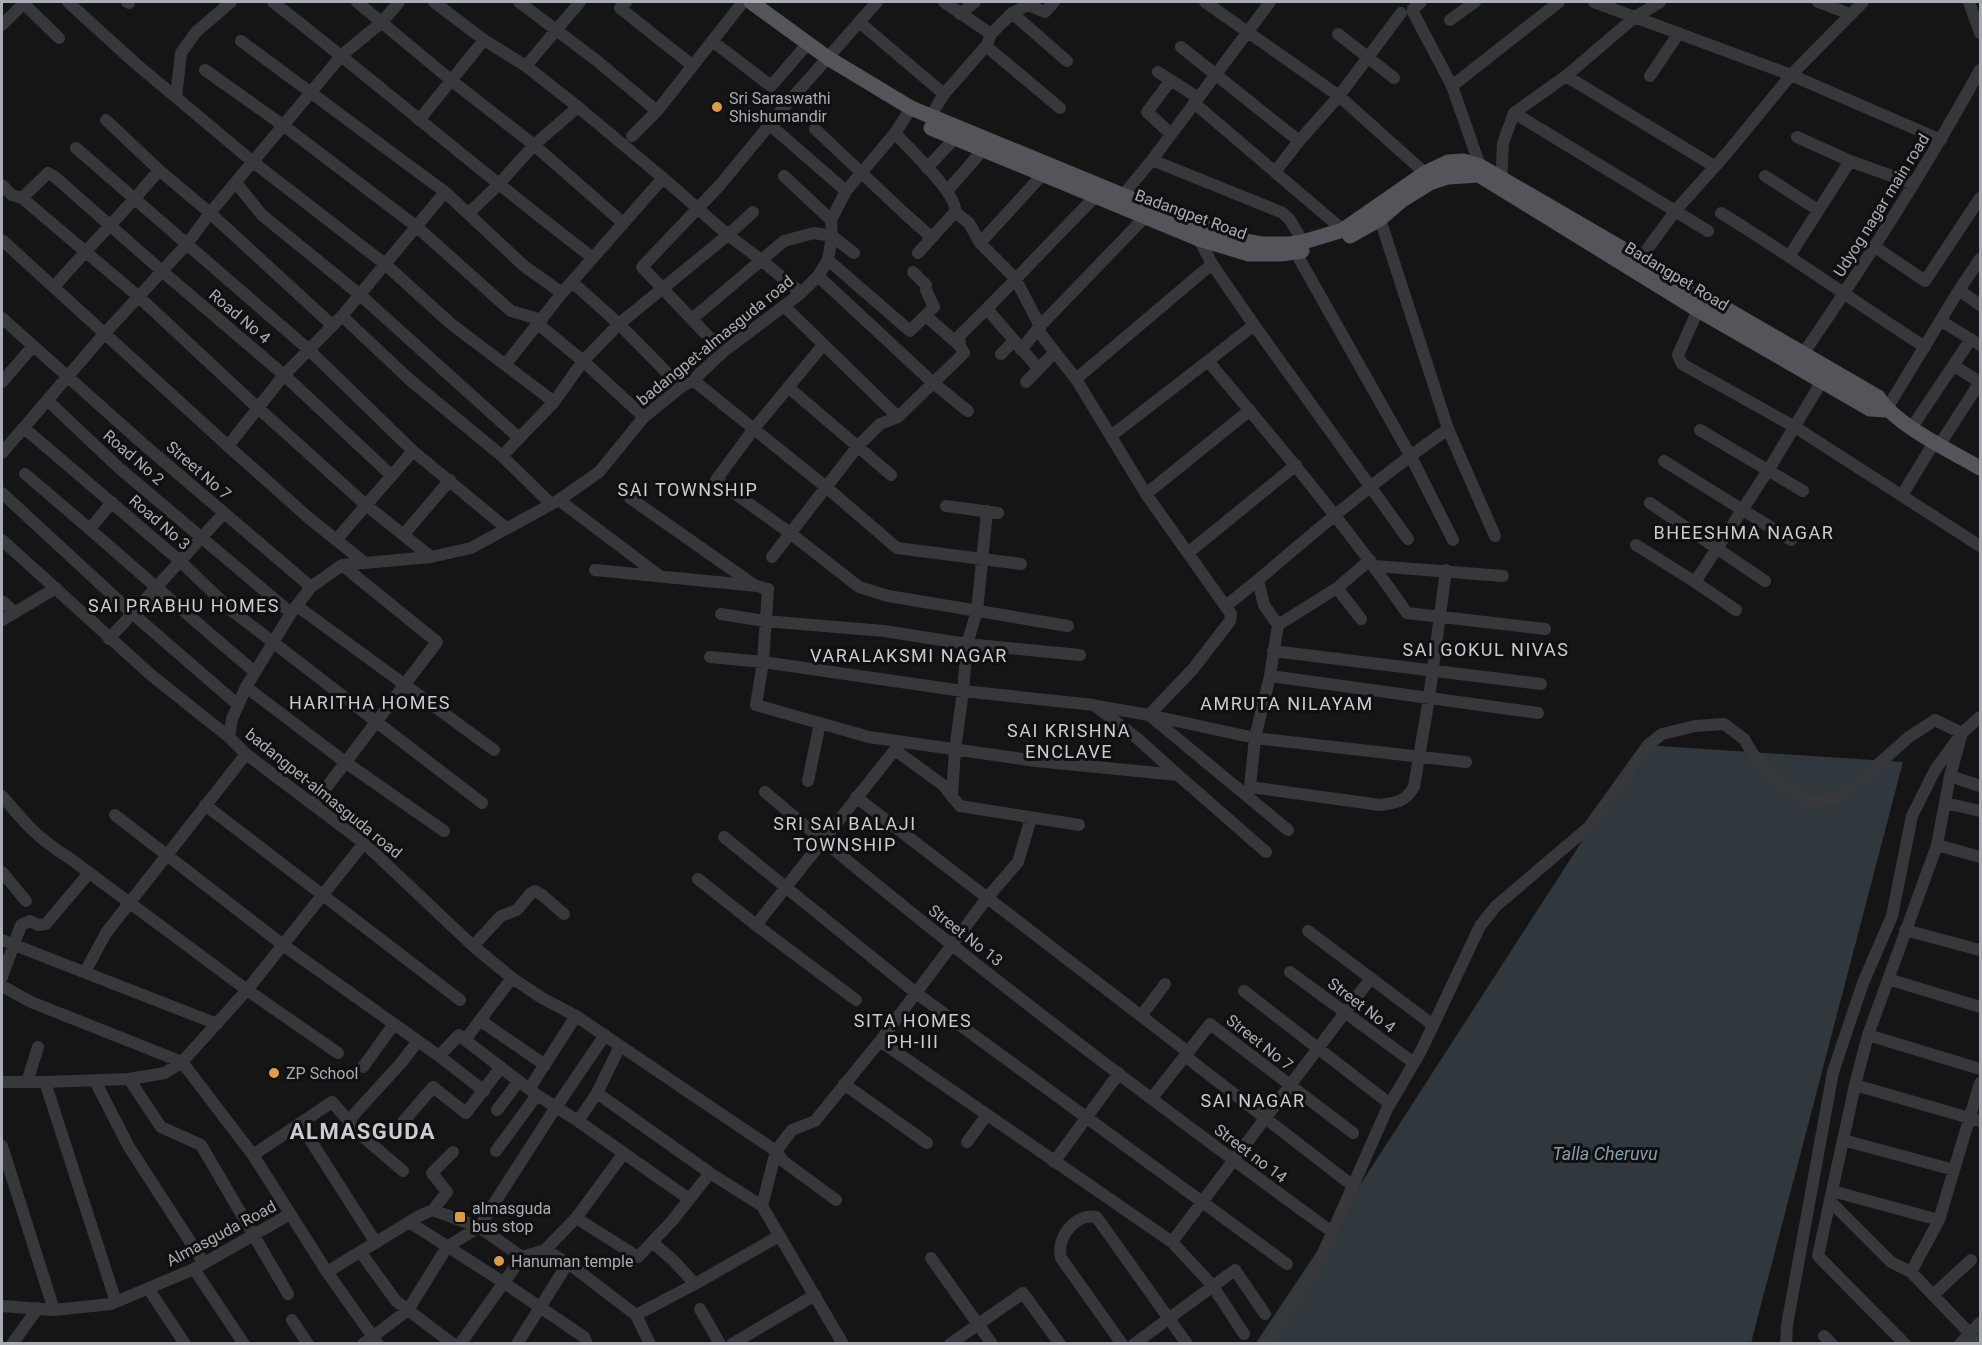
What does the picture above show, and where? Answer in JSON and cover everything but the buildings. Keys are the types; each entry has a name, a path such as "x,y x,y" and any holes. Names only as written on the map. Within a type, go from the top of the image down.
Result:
{"main road":[{"name":"Badangpet Road","path":"743,2 804,48 955,138 1095,197 1239,240 1300,247 1343,230 1427,178"},
{"name":"Badangpet Road","path":"752,2 826,60"},
{"name":"Badangpet Road","path":"909,112 930,117 1123,195 1147,212 1198,238 1249,254 1343,240 1380,219 1448,162 1463,161 1670,285 1803,354 1878,397 1886,410 1980,468"},
{"name":"Badangpet Road","path":"1501,183 1640,259 1698,310 1870,409 1886,410"}],"street":[{"path":"68,2 135,63 253,162 385,264 450,323 554,402"},
{"path":"80,12 89,2"},
{"path":"176,97 181,53 195,32 231,2"},
{"path":"273,2 342,55 498,185 593,258"},
{"path":"357,2 534,145 623,223"},
{"path":"2,453 105,333 187,244 309,92 342,55 382,22 399,2"},
{"path":"434,2 484,40 526,66 578,107 728,236 801,293"},
{"path":"519,2 596,60 657,111"},
{"path":"526,66 580,2"},
{"path":"626,2 620,8 693,66"},
{"path":"632,136 657,111 743,2"},
{"path":"723,352 642,267 699,209 877,2"},
{"path":"944,2 989,40 1060,108"},
{"path":"960,14 975,2"},
{"path":"930,117 944,94 1012,13 1028,5 1045,12 1054,2"},
{"path":"1207,2 1339,96 1427,178"},
{"path":"1123,195 1152,160 1246,31 1270,2"},
{"path":"1420,2 1413,12 1452,86 1479,170"},
{"path":"1450,20 1476,2"},
{"path":"1452,86 1559,2"},
{"path":"1594,2 1791,75 1941,140"},
{"path":"1501,183 1503,143 1514,113 1566,76 1635,17 1660,2"},
{"path":"1818,2 1850,14"},
{"path":"1640,259 1676,210 1791,75 1863,2"},
{"path":"1969,2 1980,33"},
{"path":"2,25 19,4 59,38"},
{"path":"1012,13 1067,61"},
{"path":"1275,172 1339,96 1401,14"},
{"path":"859,22 944,94"},
{"path":"1650,76 1679,33"},
{"path":"1338,34 1394,78"},
{"path":"419,120 484,40"},
{"path":"241,41 445,192 524,266 562,293"},
{"path":"712,41 771,86 804,48"},
{"path":"1181,47 1299,141"},
{"path":"205,70 284,126 417,227 511,311 540,322 644,417"},
{"name":"Udyog nagar main road","path":"1803,354 1875,247 1941,140 1980,70"},
{"path":"1158,72 1172,80 1343,230"},
{"path":"1566,76 1714,166"},
{"path":"1171,134 1147,112 1172,80"},
{"path":"469,213 534,145 578,107"},
{"path":"784,176 831,220 846,191 909,112"},
{"path":"1514,113 1708,231"},
{"path":"106,120 332,326"},
{"path":"770,125 846,191"},
{"path":"815,129 861,174 932,237"},
{"path":"894,133 947,191 956,205 955,213 918,253"},
{"path":"1797,137 1850,161 1914,184"},
{"path":"927,168 955,138"},
{"path":"76,148 308,349 413,451 506,528"},
{"path":"947,191 983,150"},
{"path":"1152,160 1283,213 1290,220 1300,247 1453,540"},
{"path":"1790,255 1850,161"},
{"path":"54,287 159,170"},
{"name":"Road No 4","path":"22,198 48,173 64,185 284,375 392,476"},
{"path":"980,243 1043,174"},
{"path":"1765,176 1818,210"},
{"path":"505,365 562,293 663,178"},
{"path":"236,183 262,214 359,294 519,438"},
{"path":"2,185 12,195 22,198 139,297 366,505 431,557"},
{"path":"228,447 284,375 342,316 445,192"},
{"path":"772,557 858,446 879,424 898,417 964,353 959,336 1001,296 1095,197"},
{"path":"1875,247 1925,281 1980,198"},
{"path":"502,456 554,402 583,361 619,324 728,236 753,212"},
{"path":"1001,354 1017,345 1040,326 1147,212"},
{"path":"955,213 969,223 980,243 1015,279 1040,326 1040,333 1076,379 1146,494 1232,614 1230,621 1193,669 1149,715"},
{"path":"1721,213 1790,255 1844,295 1925,347"},
{"path":"1380,219 1448,429 1495,536"},
{"name":"badangpet-almasguda road","path":"831,220 832,236 828,260 818,276 801,293 723,352 693,380 644,417 599,472 555,501 471,548 431,557 342,565 311,587 246,687 237,704 229,737 246,754 364,843 473,946 512,978 605,1035 776,1151 783,1161 836,1200"},
{"path":"692,319 784,241 814,233 832,236 854,253"},
{"path":"1198,238 1212,264 1254,325 1408,539"},
{"path":"2,240 228,447 365,563"},
{"path":"1886,410 1980,259"},
{"path":"828,260 910,331 934,307 926,285 914,272"},
{"path":"1076,379 1212,264"},
{"path":"818,276 932,382 968,411"},
{"path":"572,282 619,324 681,387"},
{"path":"1959,290 1980,304"},
{"path":"784,306 898,417"},
{"path":"987,309 1038,368"},
{"path":"1698,310 1678,356 1682,364 1795,427 1980,546"},
{"path":"342,316 410,380 555,501 661,577"},
{"path":"926,316 960,345"},
{"name":"Street No 7","path":"2,318 311,587"},
{"path":"1912,427 1954,366 1976,342 1941,321"},
{"path":"1111,436 1254,325"},
{"path":"823,345 753,430 716,480 859,587 888,596 1068,626"},
{"path":"2,380 33,346"},
{"path":"1026,382 1055,352"},
{"path":"1208,361 1296,465 1372,563 1407,613 1545,629"},
{"path":"1902,495 1980,382 1954,366"},
{"path":"693,380 826,487 897,548 1021,564"},
{"path":"1695,582 1743,511 1822,381"},
{"path":"788,387 891,475"},
{"name":"Road No 2","path":"47,400 119,468 294,610 405,685 495,750"},
{"path":"1146,494 1250,410"},
{"name":"Road No 3","path":"24,428 180,561 231,610 482,803"},
{"path":"1226,606 1334,515 1410,455 1448,429"},
{"path":"1700,430 1803,491"},
{"path":"336,540 413,451"},
{"path":"1664,461 1791,540"},
{"path":"1189,552 1296,465"},
{"path":"25,474 175,606 255,672"},
{"path":"404,534 450,480"},
{"path":"2,494 133,614 237,704"},
{"path":"630,498 757,586"},
{"path":"90,529 112,502"},
{"path":"1650,503 1765,581"},
{"path":"946,506 992,512 983,558 977,611 967,644 952,797"},
{"path":"109,639 224,513"},
{"path":"2,540 109,639 193,710 229,737"},
{"path":"1636,545 1737,610"},
{"path":"1278,625 1372,563 1503,576"},
{"path":"313,805 437,642 342,565"},
{"path":"596,570 766,588 769,592 763,662 756,705 898,746 955,750 1048,763 1178,775"},
{"path":"1258,580 1264,605 1278,625 1270,676 1255,738 1250,787 1380,806 1401,802 1414,788 1446,570"},
{"path":"2,620 56,588"},
{"path":"1337,588 1361,619"},
{"path":"2,601 15,613"},
{"path":"721,614 765,621 884,631 967,644 1080,655"},
{"path":"1273,651 1541,684"},
{"path":"710,657 763,662 963,691 1094,705 1255,738 1466,762"},
{"path":"1270,676 1538,713"},
{"path":"246,687 345,762 444,831"},
{"path":"1094,705 1138,739 1266,852"},
{"path":"1149,715 1288,830"},
{"path":"1266,1344 1316,1269 1390,1104 1414,1064 1480,926 1496,906 1589,827 1648,745 1662,734 1695,726 1725,724 1744,739 1753,754 1778,781 1808,802 1841,797 1909,737 1935,720 1962,733"},
{"path":"1786,1344 1787,1325 1833,1072 1863,983 1892,916 1912,816 1935,770 1962,733 1979,721"},
{"path":"808,781 819,723"},
{"path":"1905,1344 1818,1256 1868,1035 1937,845 1950,776 1962,733"},
{"path":"898,746 943,785 960,806 1079,825"},
{"path":"756,925 898,746"},
{"path":"85,972 106,933 246,754"},
{"path":"1950,776 1980,786"},
{"name":"Street No 13","path":"765,792 952,945 1152,1098"},
{"path":"2,796 31,830 247,990 338,1053"},
{"path":"856,797 1141,1016 1265,1118 1353,1186"},
{"path":"1945,803 1980,811"},
{"path":"205,805 460,1000"},
{"path":"115,815 283,945 440,1056 484,1091"},
{"path":"762,1206 776,1151 792,1130 815,1121 880,1041 987,898 1018,862 1030,818"},
{"path":"724,837 915,993 1287,1264"},
{"path":"2,1082 45,1083 129,1079 165,1073 182,1062 247,990 364,843"},
{"path":"1937,845 1980,857"},
{"path":"2,873 26,901"},
{"path":"2,977 7,943 21,925 25,921 38,926 46,924 89,873"},
{"path":"699,879 856,1000"},
{"path":"473,946 501,916 517,910 535,891 564,914"},
{"path":"1905,930 1980,950"},
{"path":"1308,931 1433,1025"},
{"path":"7,943 216,1024"},
{"name":"Street No 4","path":"1290,972 1414,1064"},
{"path":"465,1040 512,978"},
{"path":"1172,1242 1371,978"},
{"path":"1888,979 1980,1007"},
{"path":"1141,1016 1165,984"},
{"path":"2,986 31,1002 182,1062 253,1155 290,1214"},
{"path":"1244,991 1390,1104"},
{"path":"496,1151 528,1088 576,1016"},
{"path":"481,1021 545,1065"},
{"path":"363,1067 393,1024"},
{"name":"Street No 7","path":"1186,1054 1210,1024 1353,1133"},
{"path":"440,1056 459,1035 528,1088 578,1120 689,1199"},
{"path":"371,1341 408,1310 447,1247 479,1227 605,1035"},
{"path":"1868,1035 1980,1070"},
{"path":"348,1121 418,1041"},
{"path":"880,1041 1172,1242 1212,1285 1244,1334"},
{"path":"578,1120 597,1093 620,1046"},
{"path":"27,1082 39,1047"},
{"path":"1152,1098 1186,1054"},
{"path":"403,1122 433,1087 466,1113 501,1067"},
{"path":"1054,1162 1119,1073"},
{"path":"129,1079 161,1127 201,1145 288,1293"},
{"path":"95,1081 129,1147 244,1344"},
{"path":"45,1083 116,1302"},
{"path":"1911,1272 1939,1220 1954,1170 1975,1119 1980,1083"},
{"path":"844,1084 927,1143"},
{"path":"1855,1085 1975,1119"},
{"path":"497,1110 528,1088"},
{"path":"597,1093 710,1173 762,1206 843,1344"},
{"name":"Street no 14","path":"1152,1098 1233,1161 1332,1232"},
{"path":"253,1155 332,1102 348,1121 404,1172"},
{"path":"967,1142 987,1115"},
{"path":"300,1124 376,1244"},
{"path":"1843,1140 1954,1170"},
{"path":"2,1146 7,1181 54,1310"},
{"path":"327,1272 433,1210 447,1192 432,1173 453,1152"},
{"path":"460,1344 522,1257 545,1250 576,1218 624,1153"},
{"path":"576,1218 638,1257 653,1243 710,1173"},
{"path":"1831,1196 1939,1220"},
{"path":"1831,1196 1891,1262 1911,1272 1980,1344"},
{"path":"433,1210 479,1227 522,1257"},
{"name":"Almasguda Road","path":"2,1306 54,1310 116,1302 199,1266 290,1214 371,1341"},
{"path":"1122,1344 1061,1258 1059,1247 1074,1223 1085,1217 1096,1217 1187,1344"},
{"path":"409,1222 540,1306 584,1337 587,1344"},
{"path":"636,1315 779,1236"},
{"path":"653,1243 673,1260 695,1284"},
{"path":"545,1250 568,1263 636,1315 650,1344"},
{"path":"361,1253 396,1301 453,1344"},
{"path":"931,1258 992,1344"},
{"path":"1933,1294 1971,1260"},
{"path":"517,1344 568,1263"},
{"path":"1134,1344 1235,1270 1265,1314"},
{"path":"148,1288 185,1344"},
{"path":"950,1344 1023,1293 1060,1344"},
{"path":"732,1344 815,1295"},
{"path":"12,1344 38,1308"},
{"path":"700,1309 720,1344"},
{"path":"292,1320 308,1344"},
{"path":"1960,1344 1980,1323"}],"water":[{"name":"Talla Cheruvu","path":"1644,745 1903,762 1751,1343 1255,1344 1322,1244"}],"place":[{"name":"Sri Saraswathi Shishumandir","path":"717,107"},
{"name":"ZP School","path":"274,1073"},
{"name":"almasguda bus stop","path":"460,1217"},
{"name":"Hanuman temple","path":"499,1261"}],"district":[{"name":"SAI TOWNSHIP","path":"688,490"},
{"name":"BHEESHMA NAGAR","path":"1744,533"},
{"name":"SAI PRABHU HOMES","path":"184,606"},
{"name":"SAI GOKUL NIVAS","path":"1486,650"},
{"name":"VARALAKSMI NAGAR","path":"909,656"},
{"name":"HARITHA HOMES","path":"370,703"},
{"name":"AMRUTA NILAYAM","path":"1287,704"},
{"name":"SAI KRISHNA ENCLAVE","path":"1069,741"},
{"name":"SRI SAI BALAJI TOWNSHIP","path":"845,834"},
{"name":"SITA HOMES PH-III","path":"913,1031"},
{"name":"SAI NAGAR","path":"1253,1101"},
{"name":"ALMASGUDA","path":"363,1131"}]}
